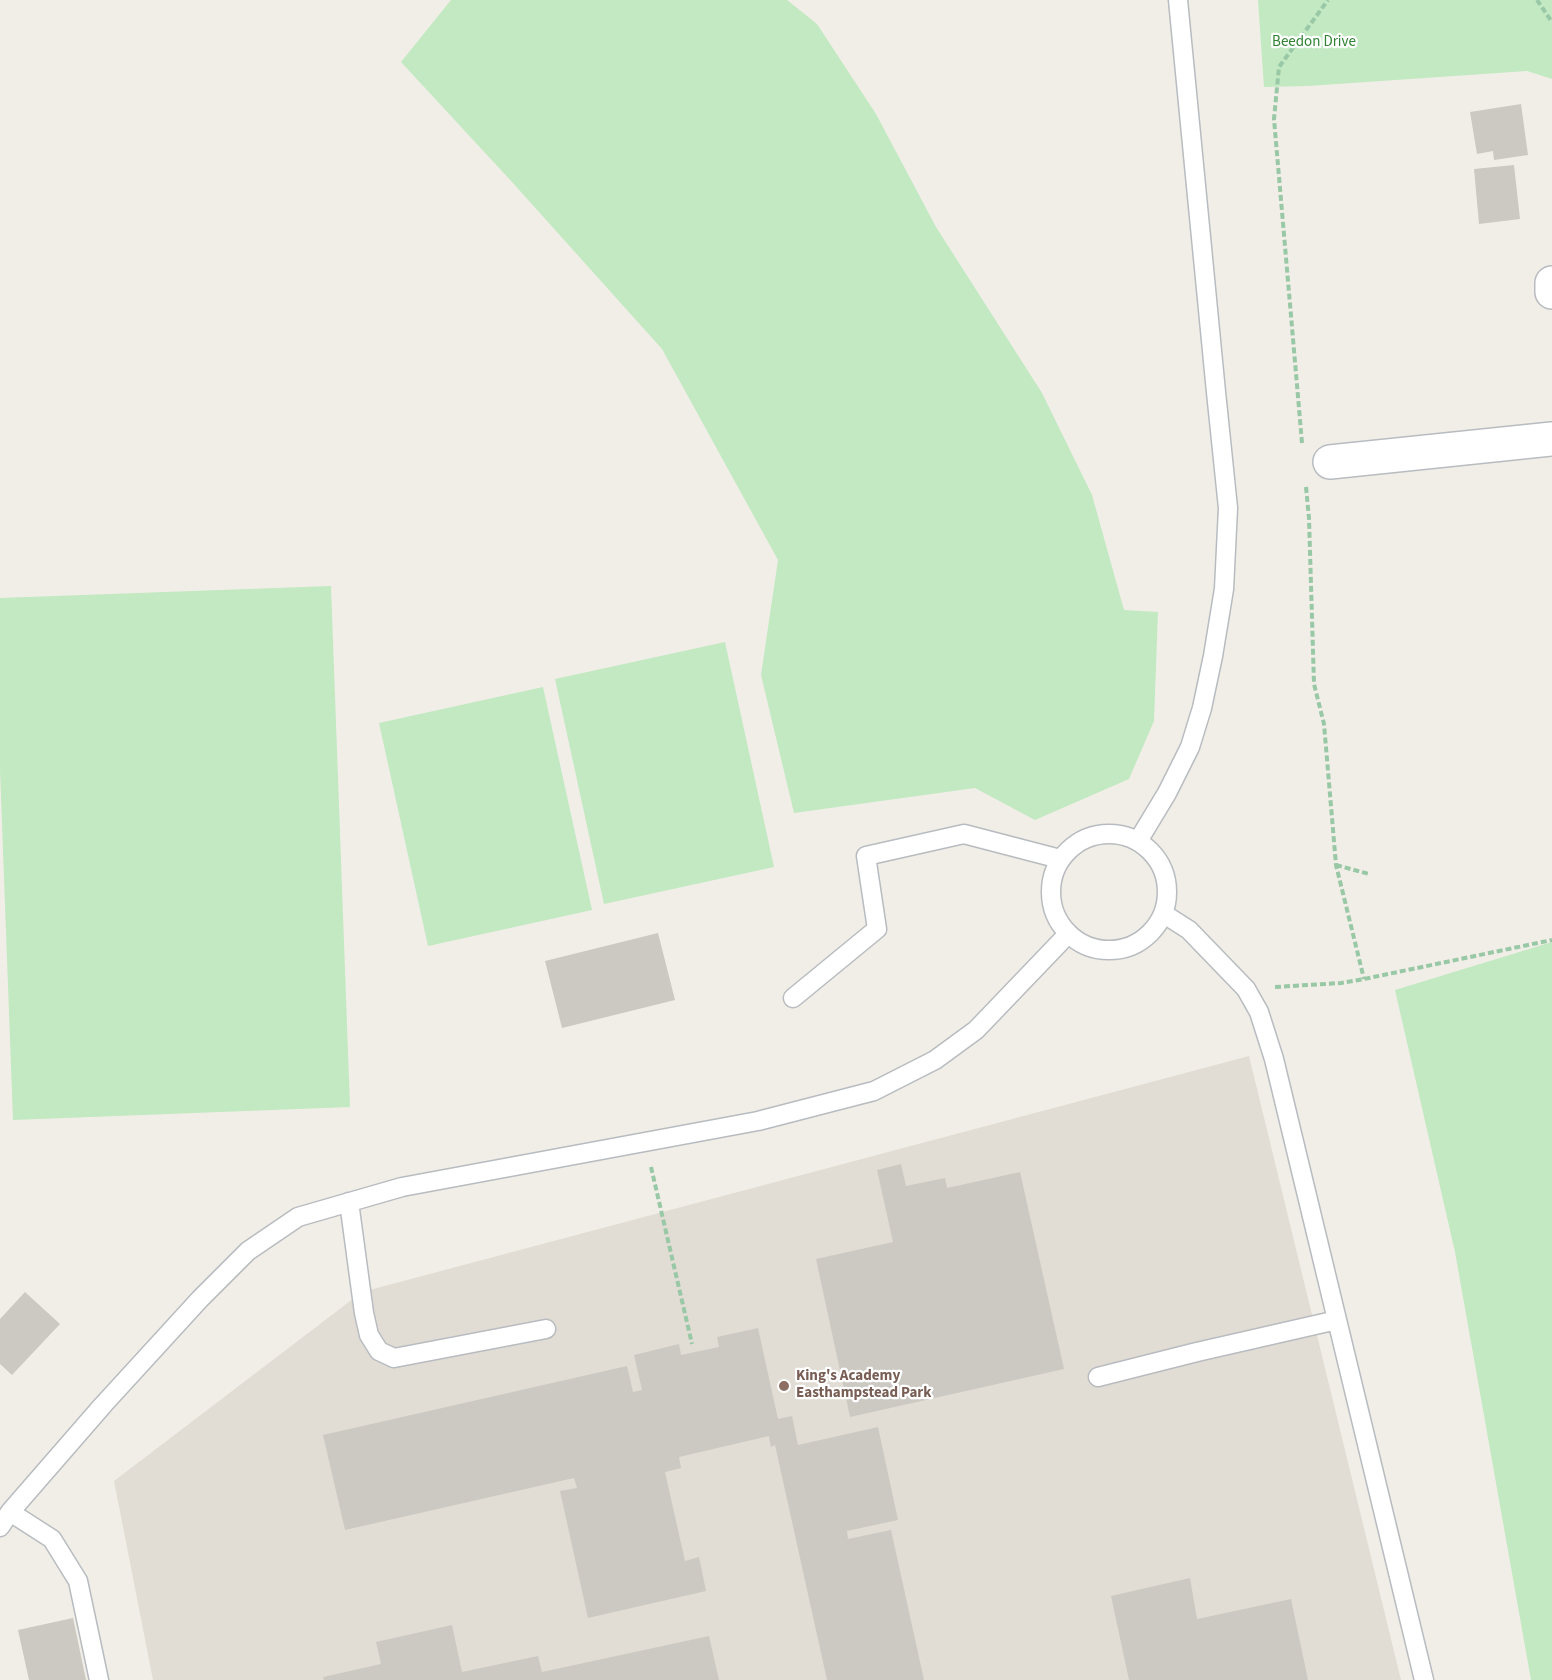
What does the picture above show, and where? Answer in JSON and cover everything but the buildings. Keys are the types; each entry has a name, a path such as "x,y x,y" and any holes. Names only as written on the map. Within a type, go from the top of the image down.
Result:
{"street":[{"path":"1552,283 1552,292"},
{"path":"1313,465 1552,439"}],"lane":[{"path":"1138,841 1167,794 1185,756 1202,708 1224,589 1228,508 1178,0"},
{"path":"1115,833 1131,837 1157,857 1166,875 1168,893 1164,914 1151,933 1134,945 1114,950 1102,950 1082,944 1068,934 1056,917 1051,898 1052,878 1060,859 1074,844 1095,835 1115,833"},
{"path":"793,998 877,929 866,856 964,834 1060,859"},
{"path":"1164,914 1189,930 1246,989 1259,1012 1274,1059 1425,1680"},
{"path":"99,1680 78,1581 52,1539 5,1520 127,1379 200,1299 248,1251 298,1217 402,1187 758,1121 873,1091 935,1060 976,1030 1068,934"},
{"path":"349,1202 364,1313 369,1335 379,1351 394,1358 546,1329"},
{"path":"1098,1377 1337,1320"}],"path":[{"path":"1328,0 1279,67 1274,119 1313,465 1309,518 1314,684 1324,724 1336,866 1364,979"},
{"path":"1537,0 1552,22"},
{"path":"1336,866 1369,874"},
{"path":"1246,989 1341,983 1552,940"},
{"path":"645,1143 692,1344"}],"shaded area":[{"name":"King's Academy Easthampstead Park","path":"1249,1056 1401,1680 153,1680 114,1481 362,1292"}],"green space":[{"path":"451,0 787,0 817,24 876,114 936,227 1042,393 1092,495 1124,610 1158,612 1154,721 1129,779 1035,820 975,788 794,813 761,675 778,560 662,349 401,62"},
{"name":"Beedon Drive","path":"1258,0 1552,0 1552,79 1527,71 1264,87"},
{"path":"331,586 350,1107 13,1120 0,770 0,598"},
{"path":"725,642 774,867 604,904 555,679"},
{"path":"543,687 592,910 428,946 379,723"},
{"path":"1552,942 1552,1680 1531,1680 1455,1252 1395,990"}],"place":[{"name":"King's Academy Easthampstead Park","path":"784,1386"}]}
